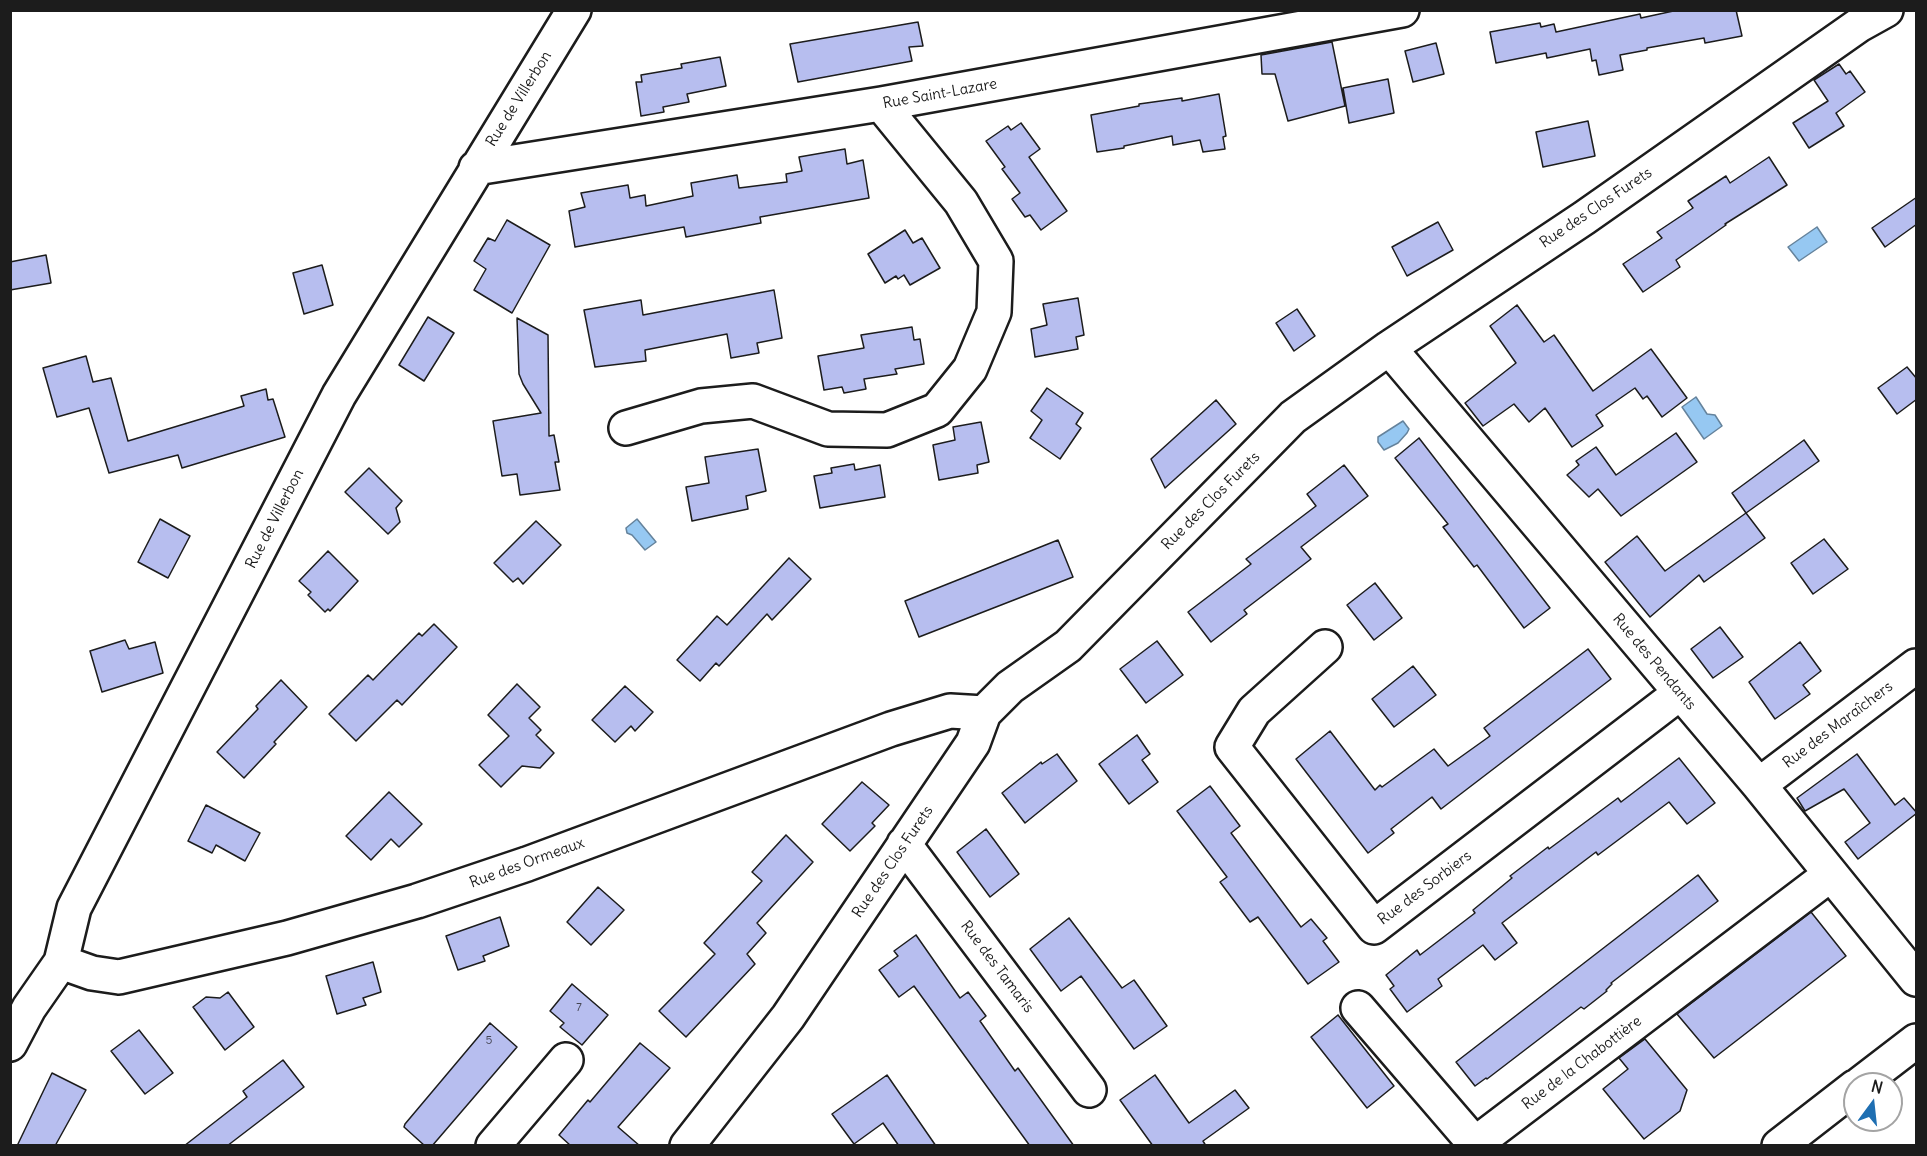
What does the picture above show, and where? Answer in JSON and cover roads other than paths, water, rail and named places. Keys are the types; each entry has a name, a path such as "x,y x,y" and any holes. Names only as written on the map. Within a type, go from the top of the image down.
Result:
{"street":[{"name":"Rue de Villerbon","path":"10,1044 29,1008 61,962 74,908 339,395 574,10"},
{"name":"Rue Saint-Lazare","path":"476,168 882,104 1402,10"},
{"name":"Rue des Clos Furets","path":"687,1146 788,1017 972,743 984,713 1010,687 1068,646 1293,417 1389,348 1602,206 1859,25 1886,10"},
{"path":"626,428 701,406 753,401 828,429 888,430 938,410 957,386 970,369 994,312 996,261 961,202 882,104"},
{"name":"Rue des Pendants","path":"1389,348 1758,785 1917,979"},
{"name":"Rue des Sorbiers","path":"1325,648 1254,711 1232,747 1374,927 1680,693"},
{"name":"Rue des Maraîchers","path":"1758,785 1917,666"},
{"name":"Rue des Ormeaux","path":"61,962 93,973 119,977 287,938 417,901 527,864 891,729 950,711 984,713"},
{"name":"Rue des Tamaris","path":"904,844 1089,1090"},
{"name":"Rue de la Chabottière","path":"1358,1008 1475,1144 1831,874"},
{"path":"1876,1072 1917,1041"},
{"path":"507,1140 566,1060"},
{"path":"1779,1146 1843,1097"}],"water":[{"path":"1817,227 1827,242 1799,261 1788,247"},
{"path":"1696,397 1707,414 1715,415 1722,426 1704,439 1682,407"},
{"path":"1403,421 1409,429 1407,433 1398,443 1384,450 1378,442 1378,437"},
{"path":"637,519 656,542 645,550 632,535 627,533 626,528"}]}
